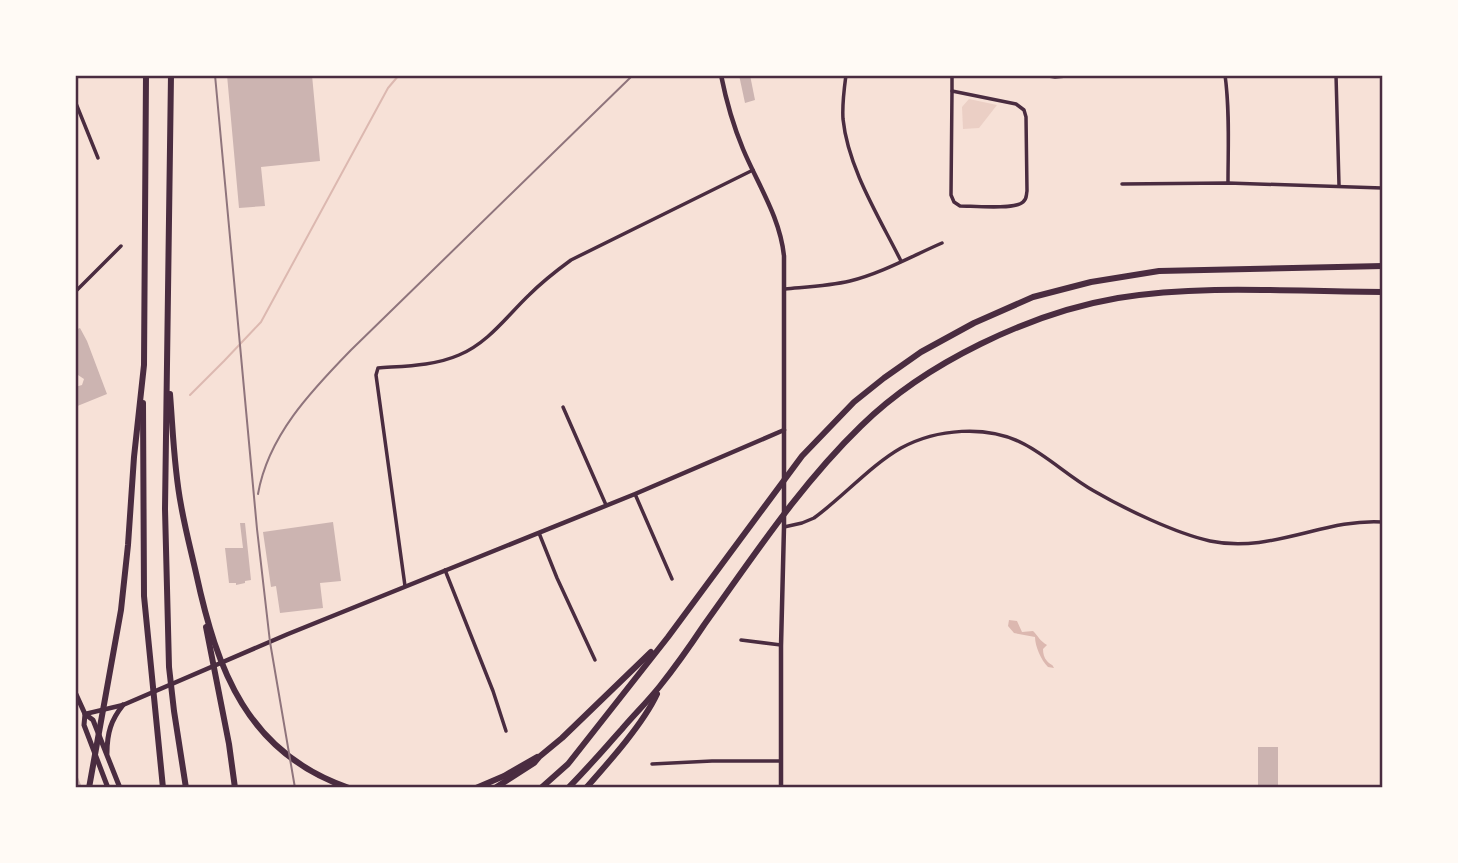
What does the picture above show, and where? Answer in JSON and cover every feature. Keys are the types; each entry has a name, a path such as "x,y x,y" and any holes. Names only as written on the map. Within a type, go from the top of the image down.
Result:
{"highway":[{"path":"146,75 144,596 163,788"},
{"path":"171,75 164,484 169,667 186,788"},
{"path":"541,788 568,765 802,456 854,402 921,352 974,323 1033,297 1091,282 1159,271 1383,266"},
{"path":"568,788 660,686 804,488 861,425 931,372 984,342 1040,320 1096,303 1195,290 1383,292"},
{"path":"167,362 180,504 212,646 235,788"},
{"path":"90,788 123,599 143,373"},
{"path":"495,788 534,763 668,636"},
{"path":"212,646 230,683 257,726 272,743 319,775 349,788"},
{"path":"586,788 652,704 660,686"},
{"path":"476,788 539,757"}],"main road":[{"path":"75,692 85,714 93,720 120,788"},
{"path":"107,756 108,730 123,705"},
{"path":"85,714 84,725 108,788"}],"street":[{"path":"721,75 743,148 779,228 784,256 781,788"},
{"path":"846,75 843,117 849,150 901,261"},
{"path":"952,75 951,195 955,205 1012,206 1022,203 1026,199 1027,191 1024,110 1016,104 952,91"},
{"path":"1042,75 1078,75"},
{"path":"1225,75 1228,183"},
{"path":"1336,75 1339,185"},
{"path":"75,101 98,158"},
{"path":"405,586 376,375 378,369 459,355 482,342 555,271 571,260 753,170"},
{"path":"1122,184 1228,183 1382,188"},
{"path":"785,289 845,282 942,243"},
{"path":"75,292 121,246"},
{"path":"564,407 606,505"},
{"path":"85,714 123,705 288,634 635,494 784,430"},
{"path":"784,527 814,518 900,449 936,435 957,432 995,434 1023,443 1092,490 1171,527 1207,540 1246,544 1281,540 1336,526 1383,522"},
{"path":"635,494 672,579"},
{"path":"539,533 556,578 595,660"},
{"path":"445,570 506,731"},
{"path":"741,640 781,646"},
{"path":"652,764 780,761"}],"shaded area":[{"path":"969,99 997,105 979,128 963,129 962,107"},
{"path":"1009,620 1017,621 1022,632 1033,631 1047,645 1043,649 1044,655 1054,668 1048,667 1043,661 1035,637 1014,633 1008,626"}],"building":[{"path":"227,75 312,75 320,161 261,167 265,206 239,208"},
{"path":"739,75 750,75 755,100 745,103"},
{"path":"80,328 107,394 75,407 75,387 82,385 84,379 75,376 75,330"},
{"path":"333,522 341,581 320,583 323,608 280,613 276,586 271,587 263,532"},
{"path":"240,523 245,523 251,580 236,585 229,583 225,548 243,548"},
{"path":"1258,747 1278,747 1278,788 1258,788"},
{"path":"75,770 81,785 77,788 75,788"}],"waterway":[{"path":"190,395 261,322 388,88 399,75"}],"railway":[{"path":"215,75 257,529 270,642 295,788"},
{"path":"258,494 263,473 281,434 321,382 633,75"}]}
